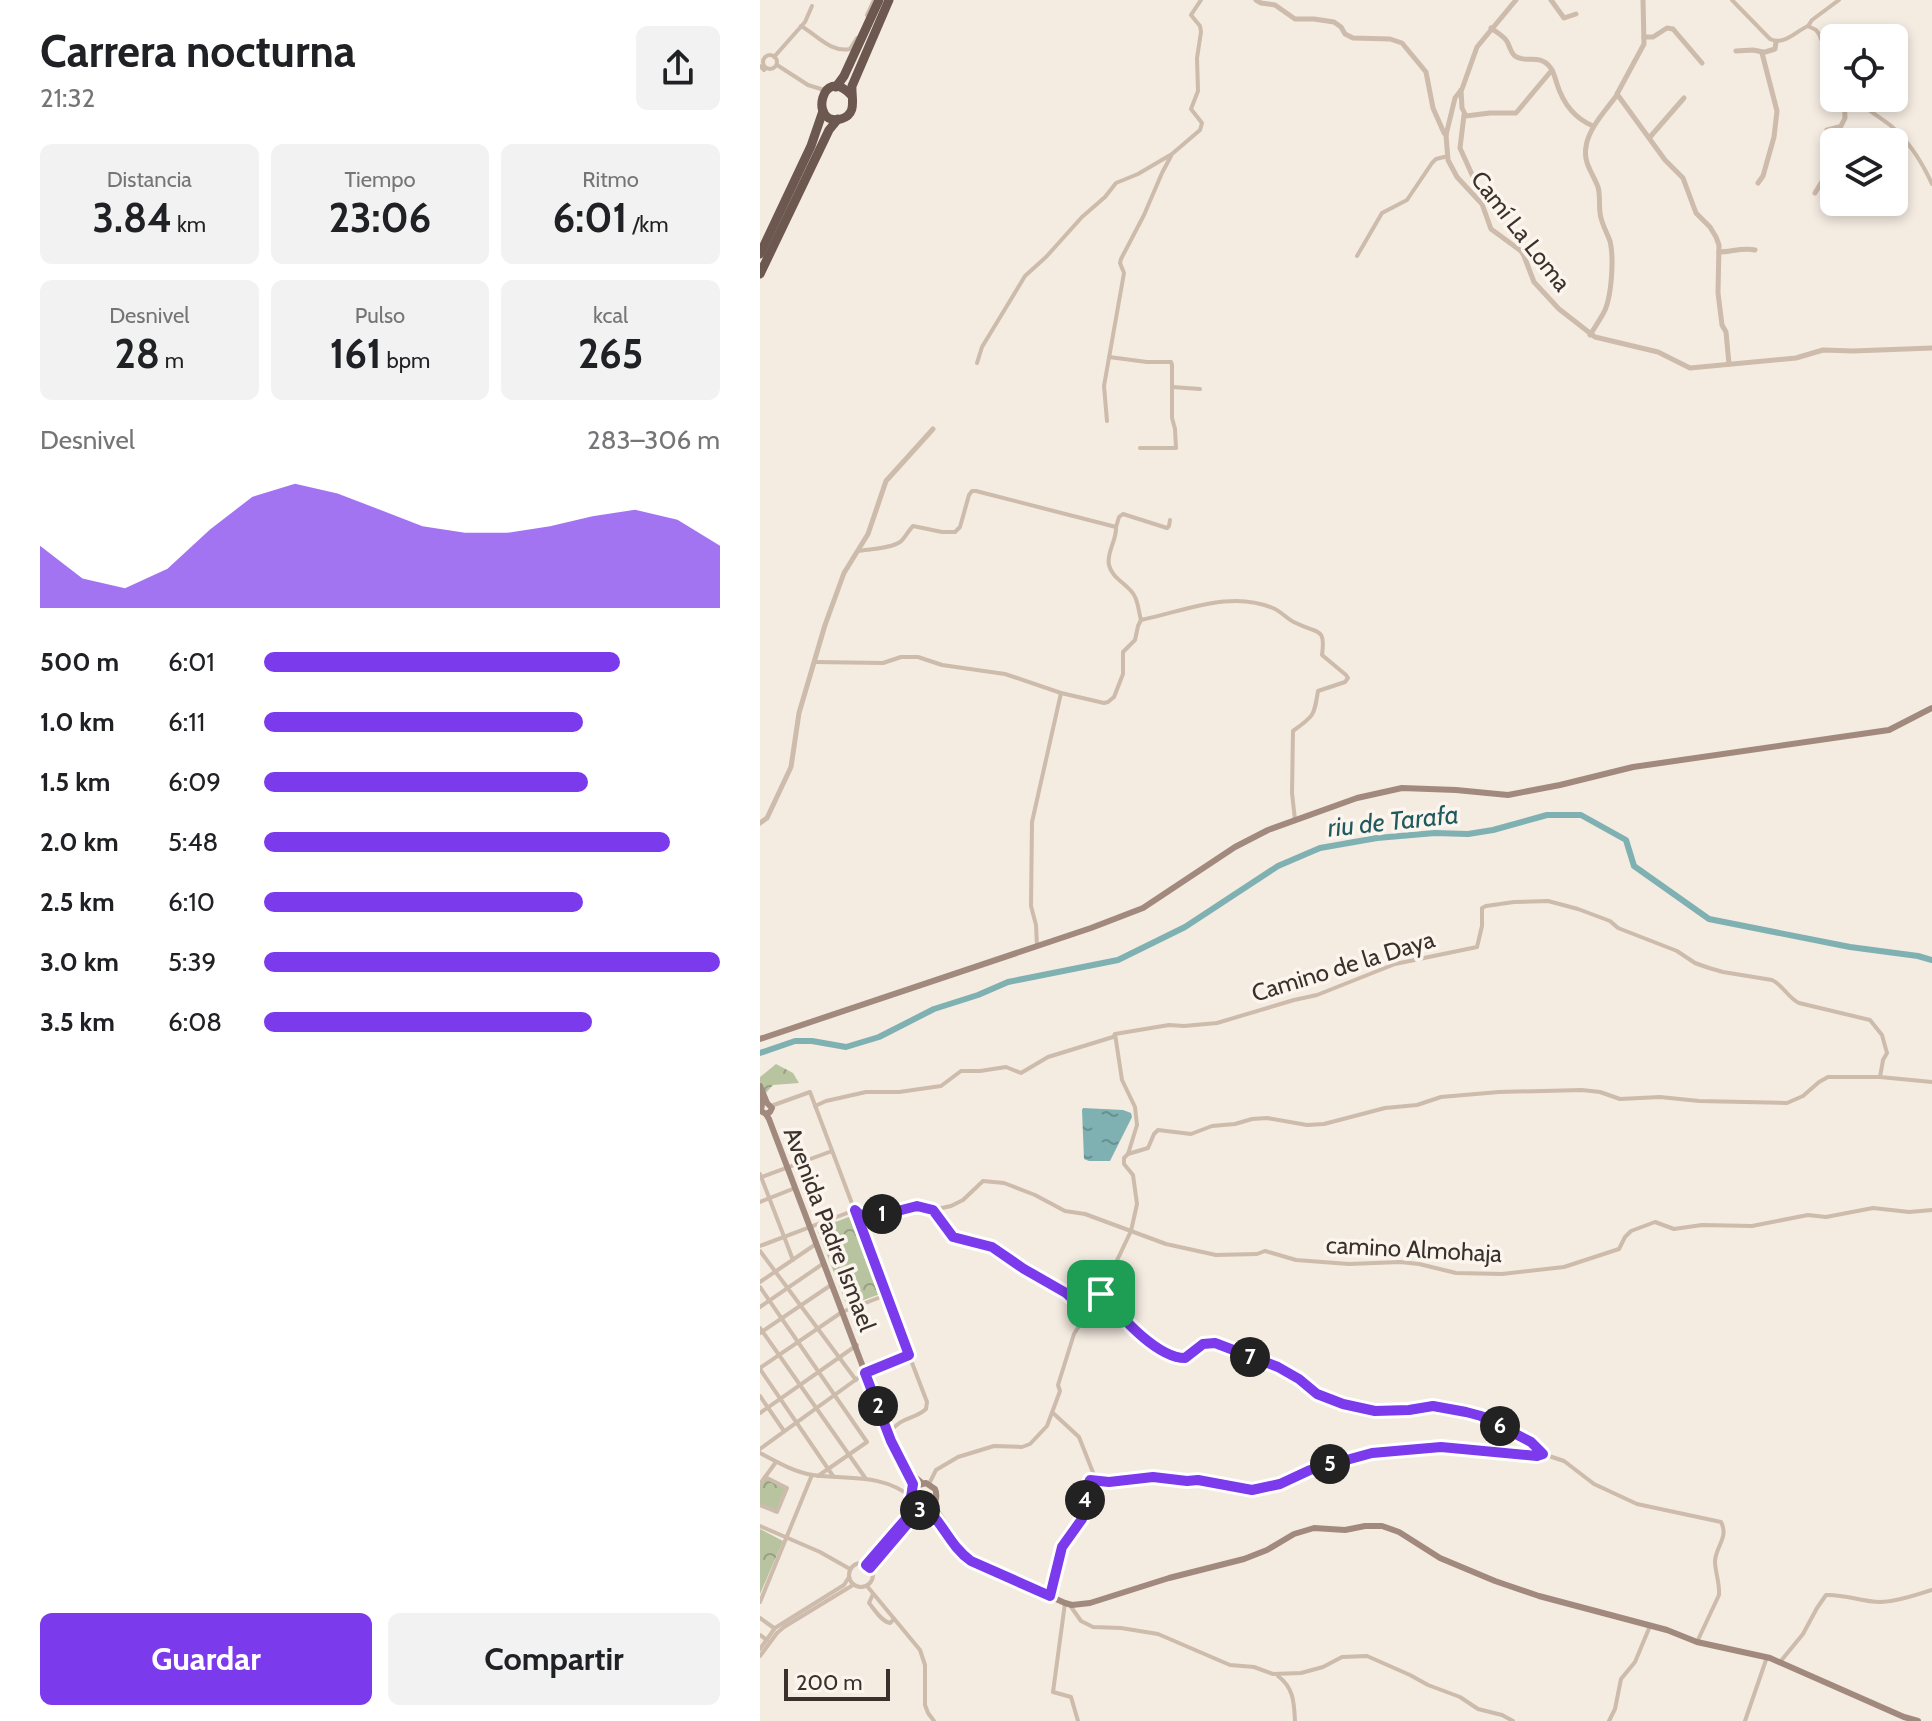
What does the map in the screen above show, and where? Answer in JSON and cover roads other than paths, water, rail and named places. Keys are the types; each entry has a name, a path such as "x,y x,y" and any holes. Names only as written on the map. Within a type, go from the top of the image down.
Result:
{"highway":[{"path":"822,106 827,116 838,119 845,117 852,109 852,86 877,0"},
{"path":"760,254 811,146 822,106 876,28 889,0"},
{"path":"831,89 845,88 851,95"},
{"path":"760,274 829,130 838,119"}],"main road":[{"path":"760,1038 1143,908 1235,847 1268,830 1357,798 1402,788 1508,795 1633,767 1889,730 1932,708"},
{"name":"Avenida Padre Ismael","path":"760,1086 765,1108 890,1432 910,1470 918,1481 926,1483"},
{"name":"Avenida Padre Ismael","path":"811,1227 843,1311"},
{"name":"Avenida Padre Ismael","path":"866,1372 891,1441 910,1479 910,1492 924,1507"},
{"path":"910,1492 926,1483 937,1493 924,1507 936,1510 971,1561 1067,1603 1090,1603 1244,1559 1294,1534 1314,1528 1345,1530 1382,1526 1399,1532 1440,1558 1495,1581 1697,1642 1767,1657 1918,1721"}],"street":[{"path":"801,26 835,49 850,49 877,0"},
{"path":"977,363 982,347 1025,276 1116,183 1172,154 1200,130 1202,125 1191,109 1198,91 1197,58 1201,32 1191,15 1201,0"},
{"name":"Camí La Loma","path":"1256,0 1275,5 1295,19 1334,22 1353,38 1390,39 1402,43 1426,72 1433,108 1446,135"},
{"name":"Camí La Loma","path":"1516,0 1477,47 1462,89 1455,98 1446,135 1448,160 1457,177 1482,204 1491,229 1521,251 1534,282 1559,309 1590,335 1658,352 1690,368 1796,358 1823,350 1932,348"},
{"path":"1551,0 1564,18 1576,14"},
{"name":"Camí La Loma","path":"1590,335 1608,300 1612,255 1600,217 1599,190 1586,160 1585,148 1593,126 1617,94 1641,52 1644,37 1643,0"},
{"path":"1732,0 1776,42 1808,26 1839,0"},
{"path":"774,57 801,26 812,6"},
{"path":"1808,26 1816,30 1820,39"},
{"path":"1491,28 1505,39 1515,56 1539,59 1548,64 1572,112 1579,120 1593,126"},
{"path":"1644,37 1673,29 1702,63"},
{"path":"1736,51 1763,52 1775,49 1776,42"},
{"path":"1758,183 1763,176 1774,137 1777,111 1763,52"},
{"path":"774,57 777,65 772,69 762,69 762,59 774,57"},
{"path":"777,65 808,85 831,89"},
{"path":"1464,115 1516,113 1552,70"},
{"path":"808,85 822,106"},
{"name":"Camí La Loma","path":"1462,89 1464,115 1460,148 1474,179"},
{"path":"1617,94 1665,160 1683,178 1696,213 1716,237 1719,252 1718,293 1729,364"},
{"path":"1650,137 1684,98"},
{"path":"1836,128 1840,127 1845,112"},
{"path":"1870,112 1891,126 1916,154 1932,184"},
{"path":"1107,421 1104,386 1124,273 1120,263 1172,154"},
{"path":"1357,256 1382,213 1407,200 1432,163 1448,156"},
{"path":"1815,193 1820,185"},
{"path":"1719,252 1747,248 1755,250"},
{"path":"1109,357 1171,362 1176,448 1140,448"},
{"path":"1172,387 1200,389"},
{"path":"760,823 767,818 791,767 799,713 844,573 868,534 886,481 933,429"},
{"path":"858,551 895,544 913,526 955,532 960,527 972,491 1116,527"},
{"path":"815,662 883,663 901,657 918,657 942,665 1005,674 1061,693 1104,703 1112,700 1123,674 1123,652 1135,640 1141,620 1135,595 1109,568 1119,517 1123,514 1167,528 1170,520"},
{"path":"1141,620 1235,600 1277,610 1295,623 1316,630 1321,635 1324,641 1322,655 1348,678 1345,682 1318,691 1313,714 1305,724 1293,731 1295,822"},
{"path":"1037,946 1031,906 1032,822 1061,693"},
{"name":"Camino de la Daya","path":"815,1106 866,1092 899,1092 941,1086 961,1071 1006,1067 1021,1073 1048,1057 1115,1034 1169,1025 1217,1023 1317,995 1395,964 1477,947 1482,908 1514,902 1548,901 1610,921 1618,928 1677,951 1709,968 1772,980 1793,1001 1870,1020 1882,1035 1887,1053 1880,1077"},
{"path":"926,1483 936,1470 958,1457 994,1446 1022,1447 1030,1444 1047,1426 1060,1391 1058,1385 1074,1334 1101,1294 1131,1231 1137,1204 1133,1175 1124,1164 1124,1158 1137,1125 1135,1107 1122,1080 1115,1034"},
{"path":"1128,1154 1148,1148 1158,1130 1191,1134 1212,1126 1267,1118 1307,1125 1324,1124 1441,1097 1582,1090 1620,1099 1660,1097 1787,1103 1803,1096 1828,1077 1880,1077 1932,1082"},
{"path":"765,1108 810,1092 927,1402 922,1413 903,1420 890,1432"},
{"path":"793,1260 761,1176 832,1151"},
{"name":"camino Almohaja","path":"855,1210 860,1215 886,1214 917,1206 933,1210 963,1200 983,1181 1004,1183 1065,1211 1085,1214 1166,1244 1216,1255 1265,1251 1296,1260 1349,1264 1400,1262 1456,1273 1502,1274 1564,1267 1598,1257 1619,1249 1631,1231 1655,1222 1674,1229 1702,1225 1752,1226 1808,1215 1826,1217 1873,1208 1909,1212 1932,1210"},
{"path":"760,1202 796,1188"},
{"path":"855,1210 760,1249 856,1380"},
{"path":"933,1210 953,1237 992,1247 1066,1293 1087,1313"},
{"path":"760,1602 815,1475 867,1442 760,1285 816,1244"},
{"path":"760,1307 824,1263"},
{"path":"831,1284 761,1331 866,1479"},
{"path":"1101,1294 1121,1318 1159,1348 1176,1357 1185,1358 1203,1344 1215,1343 1278,1367 1317,1394 1343,1404 1375,1411 1433,1406 1481,1416 1531,1442 1543,1454 1564,1461 1589,1482 1637,1504 1723,1524 1724,1537 1715,1562 1719,1595 1697,1642"},
{"path":"833,1477 760,1368 843,1311 886,1295"},
{"path":"760,1413 856,1346"},
{"path":"909,1355 866,1372 760,1451 792,1469 815,1475 866,1479 910,1492"},
{"path":"760,1396 784,1431"},
{"path":"1050,1596 1062,1547 1082,1519 1086,1488 1094,1475 1079,1437 1053,1413"},
{"path":"1090,1480 1109,1482 1153,1477 1198,1480 1252,1490 1280,1484 1310,1470 1372,1453 1441,1447 1537,1456 1543,1454"},
{"path":"760,1484 776,1462"},
{"path":"855,1478 860,1472"},
{"path":"760,1505 777,1512 787,1488 763,1477"},
{"path":"868,1566 911,1513 924,1507"},
{"path":"760,1526 820,1552 850,1569"},
{"path":"760,1649 775,1628 844,1585 850,1569 857,1564 868,1566"},
{"path":"867,1586 872,1578 868,1566"},
{"path":"849,1577 853,1585 867,1586"},
{"path":"760,1656 784,1627 853,1585"},
{"path":"867,1586 920,1650 925,1665 925,1705 934,1721"},
{"path":"1780,1662 1803,1634 1826,1595 1876,1603 1932,1590"},
{"path":"873,1594 869,1603 882,1618 890,1623 895,1619"},
{"path":"1067,1603 1081,1621 1093,1627 1158,1634 1230,1665 1254,1667 1276,1674 1301,1673 1323,1667 1342,1657 1367,1656 1460,1697 1478,1709 1513,1721"},
{"path":"1067,1603 1053,1692 1071,1697 1078,1721"},
{"path":"760,1618 775,1628"},
{"path":"1609,1721 1615,1709 1621,1679 1635,1662 1650,1626"},
{"path":"760,1635 767,1640"},
{"path":"1745,1721 1767,1657"},
{"path":"1276,1674 1287,1683 1292,1693 1295,1721"}],"water":[{"path":"1083,1108 1131,1113 1132,1117 1110,1161 1084,1159"}],"waterway":[{"name":"riu de Tarafa","path":"760,1053 795,1041 846,1047 879,1037 934,1009 1008,982 1118,960 1185,927 1278,866 1320,848 1377,838 1435,833 1468,834 1547,815 1581,815 1626,840 1634,866 1709,919 1932,960"}]}
